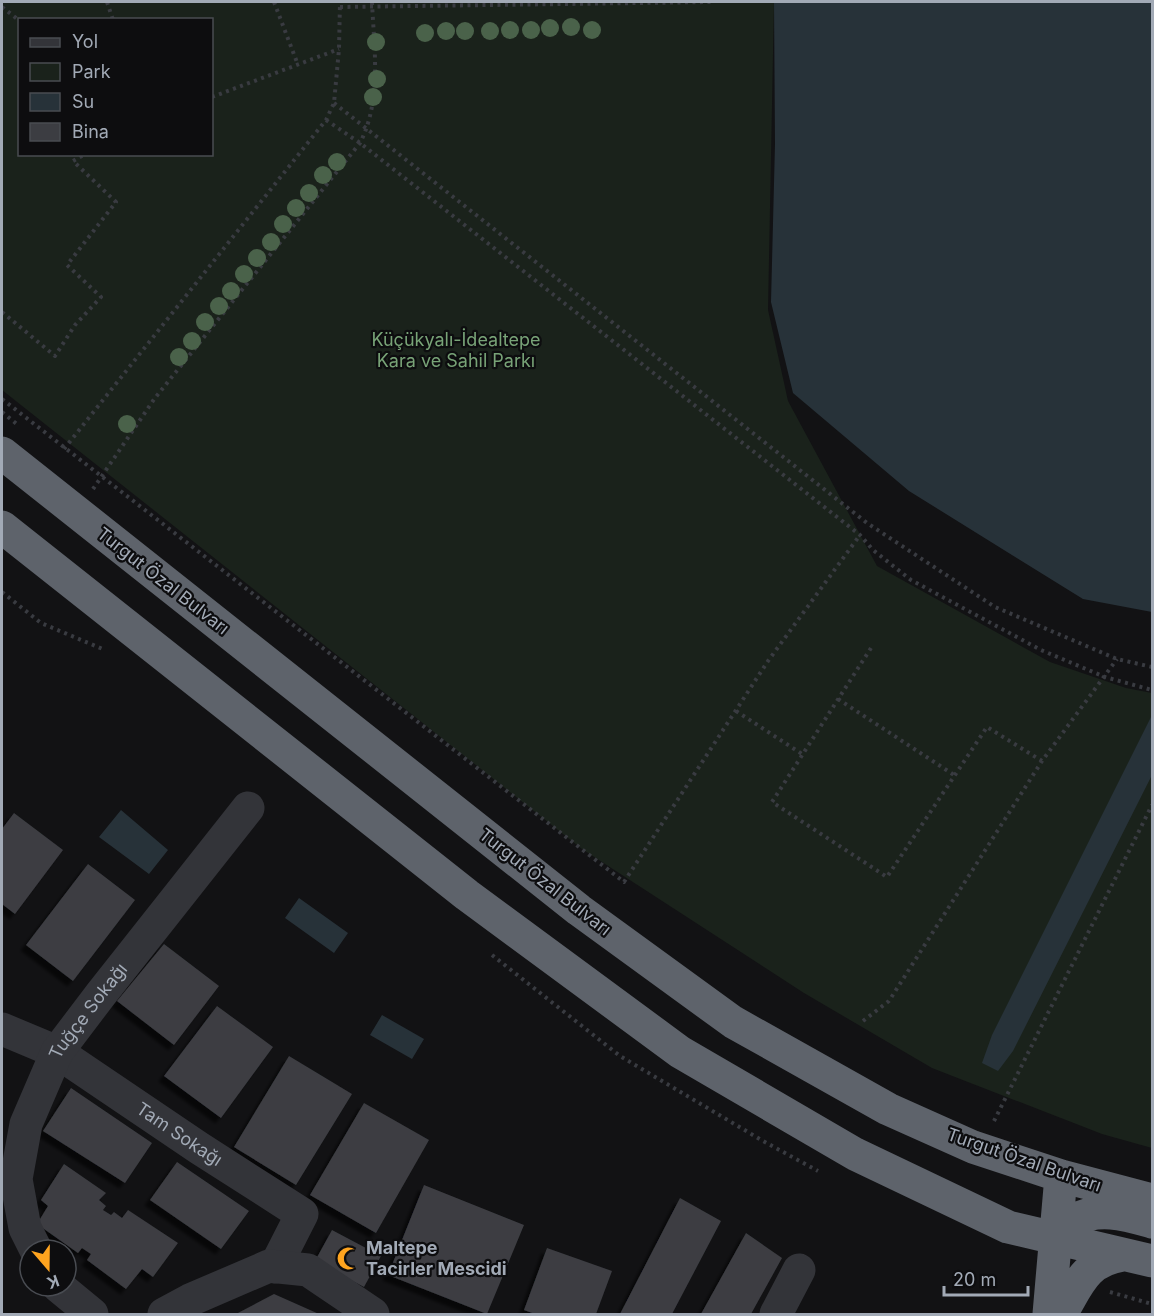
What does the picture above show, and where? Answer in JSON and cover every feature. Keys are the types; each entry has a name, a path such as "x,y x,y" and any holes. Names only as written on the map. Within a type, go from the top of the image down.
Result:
{"highway":[{"name":"Turgut Özal Bulvarı","path":"2,453 579,910 733,1022 888,1109 973,1147 1061,1176 1152,1200"},
{"path":"2,526 467,895 680,1052 855,1154 1008,1227 1138,1258"},
{"path":"1049,1314 1061,1176"},
{"path":"1057,1239 1072,1222 1099,1212 1124,1214 1152,1222"},
{"path":"1061,1314 1091,1267 1107,1258 1138,1258"}],"street":[{"name":"Tuğçe Sokağı","path":"31,1238 26,1228 16,1179 26,1124 57,1052 248,808"},
{"name":"Tam Sokağı","path":"2,1029 57,1052 302,1214 275,1267"},
{"path":"164,1314 190,1300 269,1266 308,1270 373,1314"},
{"path":"776,1314 799,1270"},
{"path":"73,1298 92,1314"}],"path":[{"path":"107,2 112,18"},
{"path":"274,2 298,64"},
{"path":"64,449 326,120 334,103 340,2"},
{"path":"73,510 101,477 155,398 360,143 372,109 374,79 372,2"},
{"path":"340,8 712,2"},
{"path":"2,7 18,19"},
{"path":"213,97 339,49"},
{"path":"334,103 867,523 995,607 1117,659 1152,667"},
{"path":"326,120 360,143 860,535 873,550 910,580 1041,650 1105,677 1152,690"},
{"path":"2,312 55,356 75,325 101,297 67,266 117,202 73,161 82,156"},
{"path":"2,399 624,882 768,661 860,535"},
{"path":"2,592 41,623 104,649 113,656"},
{"path":"871,648 772,802 887,877 987,727 1042,761"},
{"path":"863,1021 889,1001 1042,761 1117,659"},
{"path":"837,699 954,775"},
{"path":"736,711 802,754"},
{"path":"994,1121 1152,805"},
{"path":"1114,1293 1152,1304"}],"green space":[{"name":"Küçükyalı-İdealtepe Kara ve Sahil Parkı","path":"2,2 774,2 768,310 788,401 877,566 1050,662 1126,688 1152,693 1152,1148 1102,1134 932,1068 804,993 582,849 2,390"}],"water":[{"path":"774,2 1152,2 1152,612 1083,599 909,491 793,393 771,302 775,144"},
{"path":"1152,715 1152,775 1013,1051 998,1071 982,1063 992,1035"},
{"path":"121,810 168,850 149,874 99,837"},
{"path":"299,898 348,933 334,953 285,918"},
{"path":"382,1015 424,1039 412,1059 370,1035"}],"building":[{"path":"14,813 63,850 15,914 2,904 2,829"},
{"path":"88,864 135,900 73,981 26,945"},
{"path":"164,944 219,986 174,1045 117,1001"},
{"path":"217,1006 273,1047 221,1118 164,1076"},
{"path":"289,1056 352,1094 296,1185 234,1147"},
{"path":"71,1088 152,1143 125,1183 43,1131"},
{"path":"364,1103 429,1140 376,1233 310,1195"},
{"path":"177,1162 249,1211 221,1249 150,1200"},
{"path":"64,1164 106,1193 99,1200 106,1206 103,1210 111,1215 114,1212 122,1218 128,1210 178,1243 153,1277 142,1269 126,1289 87,1260 91,1254 82,1248 78,1253 78,1238 57,1238 37,1224 48,1206 41,1200"},
{"path":"424,1185 524,1225 487,1314 388,1275"},
{"path":"680,1198 721,1221 672,1314 620,1314"},
{"name":"Maltepe Tacirler Mescidi","path":"332,1230 381,1256 364,1287 315,1261"},
{"path":"746,1233 782,1258 751,1314 701,1314"},
{"path":"547,1248 612,1271 596,1314 535,1314 524,1310"},
{"path":"274,1294 319,1314 236,1314"}],"place":[{"name":"Maltepe Tacirler Mescidi","path":"348,1258"}]}
